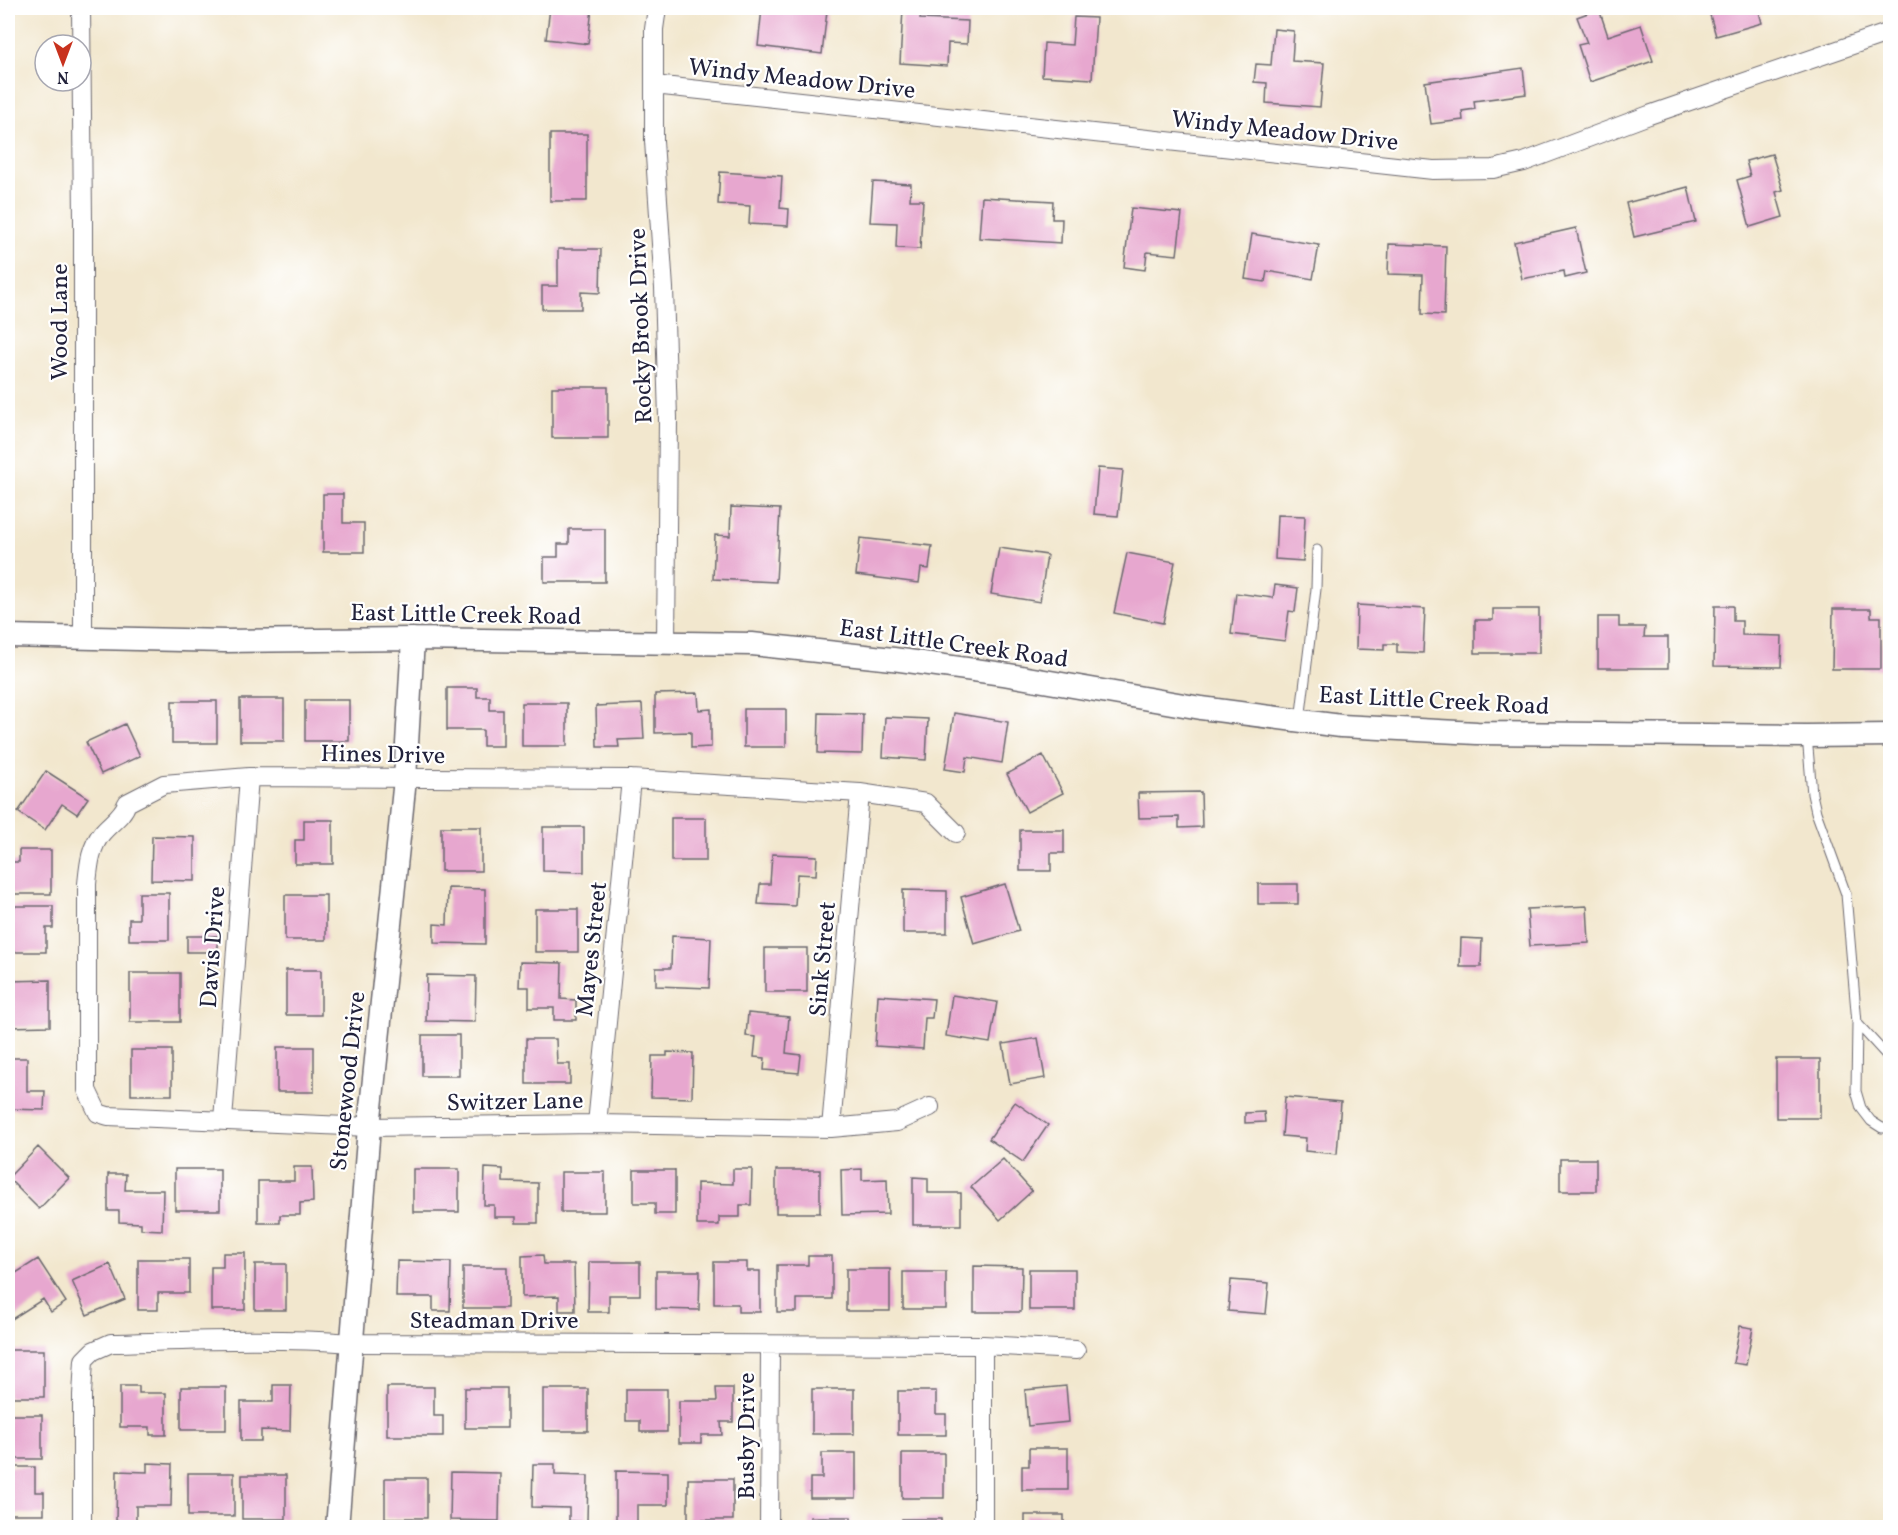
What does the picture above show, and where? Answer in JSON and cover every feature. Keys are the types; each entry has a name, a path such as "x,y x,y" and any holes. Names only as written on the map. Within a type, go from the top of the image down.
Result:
{"street":[{"name":"Wood Lane","path":"81,8 83,638"},
{"name":"Rocky Brook Drive","path":"657,8 654,28 654,141 664,288 668,418 666,644"},
{"name":"Windy Meadow Drive","path":"654,85 1433,170 1493,169 1524,162 1649,115 1890,32"},
{"name":"East Little Creek Road","path":"8,636 225,640 412,639 752,645 892,659 1003,674 1202,708 1341,726 1477,733 1890,735"},
{"name":"Stonewood Drive","path":"337,1527 369,1128 405,779 412,639"},
{"name":"Hines Drive","path":"98,1113 87,1090 87,884 91,852 102,833 125,810 127,803 164,784 249,777 632,779 860,793 926,803 956,833"},
{"name":"Davis Drive","path":"223,1120 249,777"},
{"name":"Mayes Street","path":"597,1124 632,779"},
{"name":"Sink Street","path":"831,1128 860,793"},
{"name":"Switzer Lane","path":"98,1113 108,1116 369,1128 597,1124 831,1128 897,1122 930,1107"},
{"name":"Steadman Drive","path":"82,1527 84,1360 93,1351 111,1343 315,1340 352,1343 983,1345 1076,1350"},
{"name":"Busby Drive","path":"769,1527 770,1345"},
{"path":"983,1345 983,1527"}],"lane":[{"path":"1300,721 1316,589 1317,550"},
{"path":"1807,736 1812,794 1816,812 1846,894 1857,1023 1856,1091 1861,1108 1871,1121 1882,1128 1890,1128"},
{"path":"1857,1023 1890,1059"}],"building":[{"path":"550,8 592,8 588,44 546,39"},
{"path":"762,8 827,11 822,54 758,46"},
{"path":"1708,8 1758,8 1762,23 1716,36"},
{"path":"903,9 921,10 920,19 968,21 967,44 948,43 947,66 900,63"},
{"path":"1599,9 1608,36 1641,25 1653,61 1590,82 1578,45 1587,43 1577,17"},
{"path":"1074,17 1096,18 1092,79 1042,76 1044,43 1072,45"},
{"path":"1274,29 1294,31 1292,61 1324,63 1320,107 1266,103 1267,83 1254,82 1256,64 1271,65"},
{"path":"1523,68 1526,94 1474,101 1475,109 1462,111 1463,120 1431,124 1425,82"},
{"path":"550,134 587,134 587,201 550,201"},
{"path":"1772,154 1783,190 1776,192 1783,217 1750,227 1737,180 1750,176 1746,161"},
{"path":"720,172 782,176 780,208 789,209 788,226 749,224 750,206 718,204"},
{"path":"873,182 911,184 910,200 923,200 920,249 896,248 897,223 870,222"},
{"path":"1688,187 1696,222 1634,237 1626,203"},
{"path":"982,197 1053,201 1052,219 1062,219 1061,243 979,238"},
{"path":"1131,208 1182,213 1177,255 1147,252 1145,270 1124,267"},
{"path":"1576,228 1586,273 1565,278 1564,271 1522,279 1514,242"},
{"path":"1252,234 1319,245 1313,279 1267,271 1265,282 1245,279"},
{"path":"1389,244 1446,246 1444,315 1422,314 1423,275 1388,274"},
{"path":"558,249 601,249 600,293 581,292 581,309 542,309 542,286 558,286"},
{"path":"552,387 608,387 608,438 552,438"},
{"path":"1098,468 1123,470 1118,516 1094,514"},
{"path":"323,494 343,494 343,523 364,523 364,552 323,552"},
{"path":"731,507 780,509 776,582 713,579 715,535 730,536"},
{"path":"1277,515 1305,516 1303,561 1275,559"},
{"path":"569,529 605,529 605,582 544,582 544,557 558,557 558,544 569,544"},
{"path":"860,538 932,546 929,569 921,568 919,583 856,575"},
{"path":"999,548 1047,555 1040,602 991,594"},
{"path":"1127,553 1175,562 1163,623 1114,613"},
{"path":"1275,585 1298,588 1295,612 1289,611 1285,641 1231,634 1236,593 1273,598"},
{"path":"1357,605 1425,609 1423,653 1397,652 1397,644 1384,644 1384,650 1356,649"},
{"path":"1715,606 1733,606 1733,621 1742,621 1742,635 1782,636 1781,667 1714,666"},
{"path":"1493,609 1539,609 1539,653 1475,653 1475,620 1493,620"},
{"path":"1833,609 1871,609 1871,617 1881,617 1881,669 1832,669"},
{"path":"1598,617 1619,617 1619,627 1645,627 1644,637 1668,637 1668,668 1598,668"},
{"path":"447,688 477,688 477,697 490,697 490,710 503,710 503,746 483,746 483,730 447,730"},
{"path":"698,693 699,710 711,709 711,747 691,748 691,732 655,733 655,694"},
{"path":"240,699 284,699 284,741 240,741"},
{"path":"305,700 349,700 349,741 305,741"},
{"path":"172,701 217,701 217,743 172,743"},
{"path":"522,703 567,703 567,746 522,746"},
{"path":"642,704 644,739 618,740 619,747 597,747 596,706"},
{"path":"744,709 786,709 786,747 744,747"},
{"path":"819,713 863,714 862,754 818,753"},
{"path":"954,713 1008,722 1002,763 967,757 965,772 945,769"},
{"path":"885,717 928,719 926,760 883,757"},
{"path":"125,724 140,756 101,774 86,742"},
{"path":"1043,755 1063,793 1027,812 1007,774"},
{"path":"46,771 88,798 77,814 62,804 45,830 18,812"},
{"path":"1201,792 1202,827 1179,828 1179,817 1139,818 1138,793"},
{"path":"671,818 706,818 706,861 671,861"},
{"path":"304,820 333,820 333,864 295,864 295,840 304,840"},
{"path":"441,827 481,827 481,871 441,871"},
{"path":"543,827 584,827 584,872 543,871"},
{"path":"1020,830 1064,830 1064,853 1051,853 1051,871 1020,871"},
{"path":"152,836 195,837 195,881 151,880"},
{"path":"19,850 51,850 51,894 8,894 8,862 19,862"},
{"path":"772,854 817,856 816,875 797,874 795,906 758,904 760,884 770,884"},
{"path":"1005,884 1019,931 974,944 961,897"},
{"path":"1258,884 1298,884 1298,904 1258,904"},
{"path":"448,888 485,889 485,944 434,943 434,924 447,925"},
{"path":"903,890 947,891 947,933 903,933"},
{"path":"139,893 169,893 169,940 129,940 129,919 139,919"},
{"path":"285,895 326,895 326,940 285,940"},
{"path":"8,906 53,906 53,928 46,928 46,952 8,952"},
{"path":"1587,906 1589,943 1530,946 1527,909"},
{"path":"535,909 578,909 578,952 535,952"},
{"path":"187,936 218,936 218,952 187,952"},
{"path":"672,936 711,938 709,988 656,986 656,968 671,968"},
{"path":"1461,938 1482,939 1481,967 1460,967"},
{"path":"765,948 807,948 807,992 765,992"},
{"path":"520,962 562,963 561,999 576,1000 576,1020 554,1020 554,1008 529,1008 529,987 519,987"},
{"path":"286,970 321,970 321,1015 286,1015"},
{"path":"130,973 180,973 180,1022 130,1022"},
{"path":"427,975 476,976 475,1022 426,1021"},
{"path":"50,980 50,1026 8,1027 8,981"},
{"path":"878,995 934,999 932,1018 925,1018 923,1049 875,1046"},
{"path":"952,995 997,1002 990,1043 946,1036"},
{"path":"748,1013 789,1017 786,1053 801,1055 799,1073 764,1070 765,1058 754,1057 756,1037 746,1036"},
{"path":"422,1035 459,1035 459,1076 422,1076"},
{"path":"1038,1038 1045,1078 1010,1084 1003,1044"},
{"path":"526,1039 556,1039 557,1064 570,1064 570,1084 526,1084"},
{"path":"277,1047 314,1047 314,1092 277,1092"},
{"path":"131,1050 172,1050 172,1095 131,1095"},
{"path":"667,1052 693,1053 692,1098 651,1097 652,1056 667,1056"},
{"path":"8,1058 27,1058 27,1091 45,1091 44,1110 8,1109"},
{"path":"1776,1059 1820,1059 1820,1118 1776,1118"},
{"path":"1285,1097 1341,1102 1337,1154 1305,1151 1306,1138 1282,1136"},
{"path":"1015,1102 1048,1125 1023,1162 989,1139"},
{"path":"1264,1112 1265,1122 1245,1123 1245,1113"},
{"path":"38,1147 69,1178 39,1209 8,1178"},
{"path":"1003,1159 1032,1191 1000,1220 971,1187"},
{"path":"1560,1159 1596,1159 1596,1191 1560,1191"},
{"path":"294,1167 312,1167 313,1202 300,1203 300,1215 280,1215 280,1223 258,1223 258,1181 294,1181"},
{"path":"485,1168 503,1169 503,1182 538,1183 538,1223 516,1223 516,1217 494,1217 494,1205 484,1205"},
{"path":"175,1169 220,1169 220,1210 175,1210"},
{"path":"413,1169 459,1169 459,1212 413,1212"},
{"path":"733,1169 752,1169 751,1205 740,1205 740,1217 719,1217 719,1225 697,1225 697,1183 733,1184"},
{"path":"862,1169 862,1180 887,1179 888,1214 842,1215 841,1170"},
{"path":"634,1170 675,1170 675,1214 655,1214 655,1203 634,1203"},
{"path":"776,1170 820,1170 820,1213 776,1213"},
{"path":"561,1172 605,1172 605,1212 561,1212"},
{"path":"108,1174 126,1174 125,1190 163,1190 162,1230 141,1229 141,1223 119,1222 119,1211 108,1211"},
{"path":"913,1177 928,1178 928,1193 961,1193 961,1225 913,1225"},
{"path":"223,1253 245,1253 245,1310 211,1310 211,1267 223,1267"},
{"path":"543,1255 544,1264 574,1264 575,1311 559,1311 559,1296 522,1297 522,1256"},
{"path":"808,1256 832,1256 832,1299 797,1299 797,1312 777,1312 777,1265 808,1265"},
{"path":"38,1259 66,1302 51,1312 43,1299 12,1319 8,1313 8,1278"},
{"path":"138,1259 189,1259 189,1293 158,1293 158,1310 138,1310"},
{"path":"397,1261 451,1262 450,1311 433,1311 433,1297 396,1297"},
{"path":"589,1262 640,1262 640,1295 609,1295 609,1312 588,1312"},
{"path":"714,1262 747,1262 747,1271 760,1271 760,1312 738,1312 738,1304 714,1304"},
{"path":"110,1264 125,1299 87,1315 72,1281"},
{"path":"255,1264 286,1264 286,1310 255,1310"},
{"path":"974,1266 1022,1267 1021,1312 974,1312"},
{"path":"463,1267 507,1267 507,1308 463,1308"},
{"path":"846,1269 890,1269 890,1311 846,1311"},
{"path":"1029,1269 1075,1269 1075,1310 1029,1310"},
{"path":"656,1271 700,1271 699,1310 656,1309"},
{"path":"903,1272 946,1272 946,1309 903,1309"},
{"path":"1231,1280 1269,1283 1266,1314 1228,1311"},
{"path":"1740,1326 1753,1328 1746,1365 1733,1363"},
{"path":"8,1350 44,1350 44,1397 8,1397"},
{"path":"273,1385 291,1385 290,1431 261,1430 261,1441 241,1441 241,1402 273,1402"},
{"path":"120,1386 139,1386 139,1393 166,1393 166,1435 150,1435 150,1427 120,1427"},
{"path":"1066,1386 1069,1422 1028,1426 1025,1390"},
{"path":"181,1387 226,1387 226,1430 181,1430"},
{"path":"387,1387 434,1387 434,1416 443,1416 443,1436 387,1436"},
{"path":"465,1388 507,1388 507,1428 465,1428"},
{"path":"716,1388 733,1388 733,1422 721,1422 722,1435 701,1435 701,1443 679,1443 679,1401 717,1401"},
{"path":"543,1389 588,1389 588,1431 543,1431"},
{"path":"626,1389 667,1389 667,1432 640,1432 640,1421 626,1421"},
{"path":"812,1389 854,1389 854,1434 812,1434"},
{"path":"898,1391 936,1391 936,1414 946,1414 946,1435 898,1435"},
{"path":"8,1415 42,1415 42,1459 8,1459"},
{"path":"1029,1448 1068,1448 1068,1490 1022,1490 1022,1466 1029,1466"},
{"path":"822,1453 856,1453 856,1498 810,1498 810,1478 822,1478"},
{"path":"902,1453 944,1453 944,1498 902,1498"},
{"path":"147,1463 172,1464 171,1506 136,1506 136,1521 116,1521 117,1471 147,1472"},
{"path":"533,1464 555,1464 555,1475 588,1476 587,1522 569,1521 569,1508 532,1507"},
{"path":"8,1467 35,1467 35,1492 44,1492 44,1514 8,1514"},
{"path":"616,1471 668,1472 668,1505 637,1505 637,1523 616,1523"},
{"path":"451,1472 500,1473 499,1521 450,1520"},
{"path":"188,1473 234,1473 234,1516 188,1516"},
{"path":"242,1475 286,1475 286,1519 242,1519"},
{"path":"385,1478 427,1478 427,1518 385,1518"},
{"path":"688,1479 733,1479 733,1520 688,1520"},
{"path":"1025,1515 1064,1515 1064,1528 1025,1528"},
{"path":"810,1517 851,1517 851,1528 810,1528"},
{"path":"902,1519 941,1519 941,1528 902,1528"}]}
